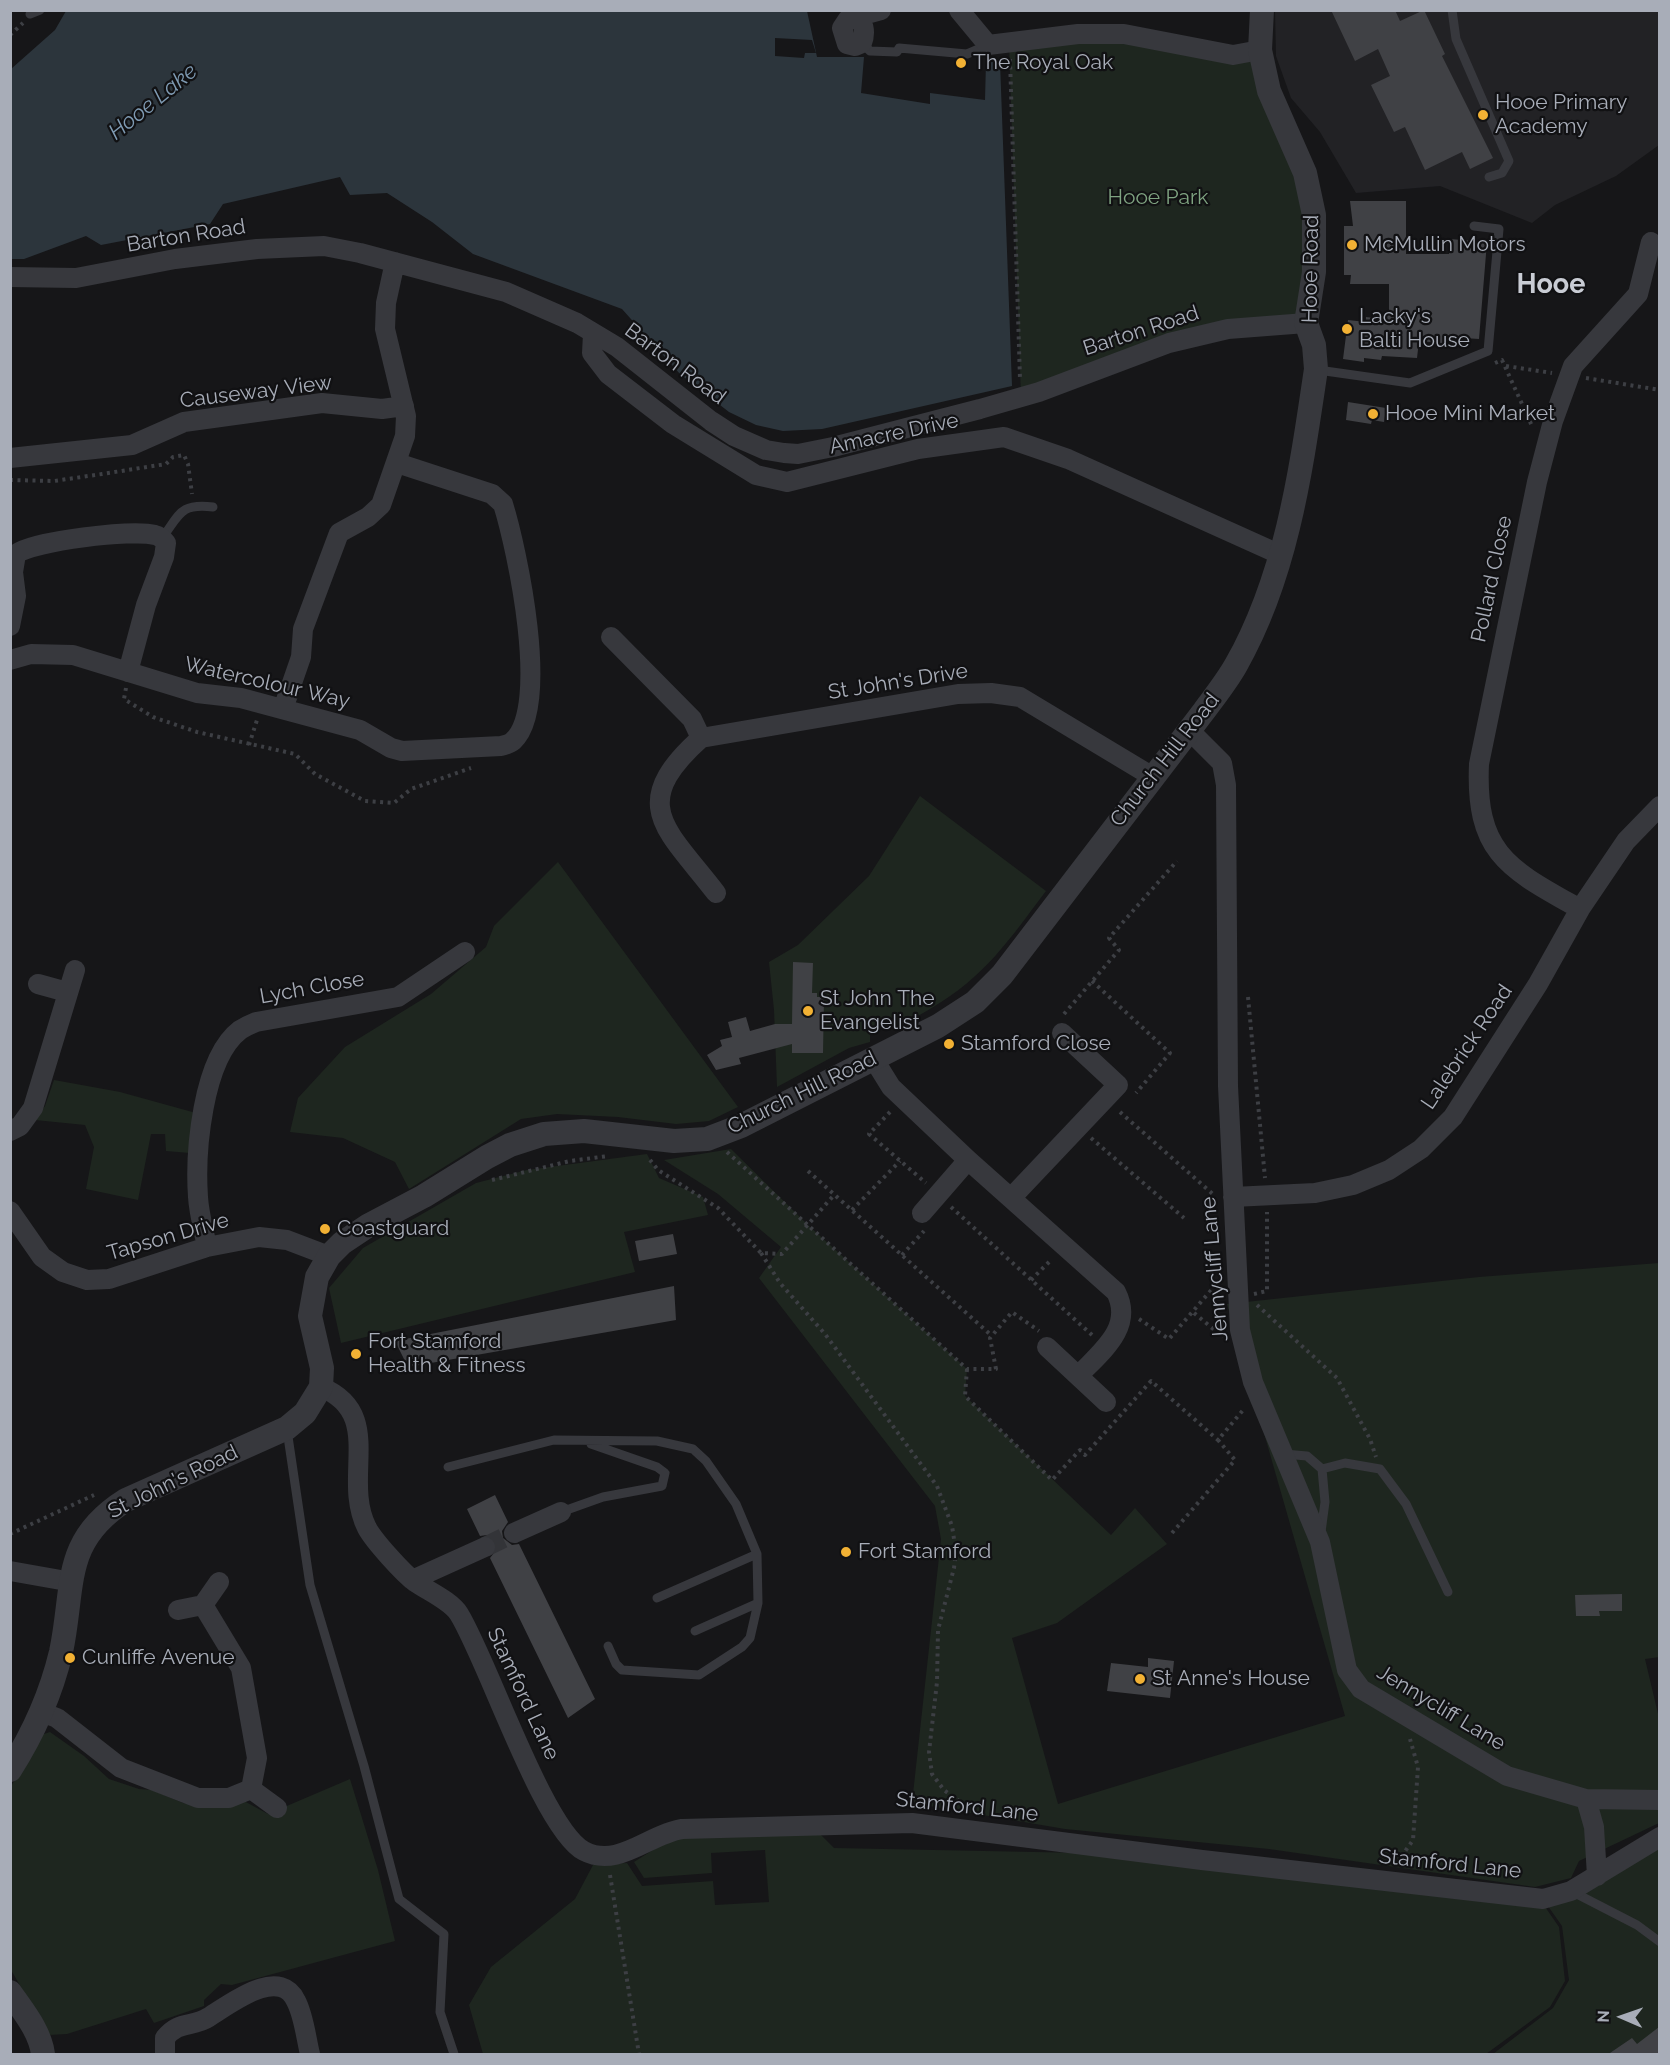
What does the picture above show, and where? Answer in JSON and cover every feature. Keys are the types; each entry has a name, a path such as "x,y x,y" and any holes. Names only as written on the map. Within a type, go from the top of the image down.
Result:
{"street":[{"path":"862,43 865,35 858,14 881,10"},
{"path":"959,10 988,45 1078,34 1124,34 1233,55 1260,50"},
{"name":"Hooe Road","path":"1262,10 1260,50 1269,91 1305,173 1314,215 1314,272 1306,323 1314,345 1314,381"},
{"name":"Pollard Close","path":"1580,909 1520,875 1500,855 1486,829 1478,797 1479,764 1544,454 1569,376 1573,366 1638,294 1651,242"},
{"name":"Barton Road","path":"10,277 76,278 176,260 279,248 324,246 395,262 506,292 577,324 617,347 718,426 766,450 784,453 833,447 1021,397 1170,343 1228,329 1276,323 1306,323"},
{"path":"283,709 301,657 303,629 339,533 368,517 381,505 398,463 405,436 404,406 385,329 386,303 395,262"},
{"name":"Amacre Drive","path":"593,334 592,353 608,374 673,424 756,475 787,482 918,449 1004,437 1068,459 1281,555"},
{"name":"Church Hill Road","path":"321,1387 319,1351 310,1316 317,1277 329,1256 342,1243 369,1225 510,1145 544,1134 584,1131 674,1141 711,1137 741,1126 938,1026 975,1002 995,982 1236,666 1256,623 1281,555 1292,516 1314,381"},
{"name":"Causeway View","path":"10,458 132,445 184,422 322,403 382,409 404,406"},
{"path":"398,463 492,494 503,504 533,668 521,729 513,742 501,746"},
{"path":"10,626 16,596 16,554 21,550 44,544 123,534 155,535 166,543 164,557 147,605 129,672"},
{"path":"10,631 12,660"},
{"path":"611,638 692,719 701,738 677,760 662,785 659,814 668,830 716,893"},
{"name":"Watercolour Way","path":"12,660 31,654 73,655 197,693 262,704 360,730 391,748 402,751 501,746"},
{"name":"St John's Drive","path":"701,738 958,694 991,693 1020,697 1153,777"},
{"name":"Jennycliff Lane","path":"1189,730 1222,763 1226,785 1228,1086 1233,1205 1240,1293 1240,1330 1253,1382 1320,1542 1347,1670 1362,1689 1403,1716 1508,1776 1586,1799 1659,1800"},
{"name":"Lalebrick Road","path":"1233,1205 1267,1195 1315,1192 1353,1185 1389,1170 1421,1149 1453,1118 1538,984 1580,909 1626,841 1659,806"},
{"name":"Lych Close","path":"207,1247 198,1197 199,1139 209,1084 223,1050 239,1031 256,1022 398,996 465,952"},
{"path":"10,1131 20,1126 33,1108 75,970"},
{"path":"38,984 67,992"},
{"path":"1011,1198 1118,1085 1062,1033"},
{"path":"873,1058 891,1087 968,1160 1116,1292 1122,1308 1122,1322 1115,1336 1079,1375"},
{"path":"922,1213 968,1160"},
{"name":"Tapson Drive","path":"10,1211 42,1257 63,1272 87,1280 109,1279 207,1247 259,1237 287,1240 329,1256"},
{"path":"1047,1347 1106,1402"},
{"name":"St John's Road","path":"10,1770 41,1712 60,1653 75,1559 82,1541 104,1514 113,1508 286,1428 305,1413 321,1387"},
{"name":"Stamford Lane","path":"321,1387 344,1399 356,1418 358,1444 356,1473 360,1506 367,1528 412,1580 458,1612 543,1794 567,1836 583,1851 607,1856 620,1854 666,1831 682,1829 912,1823 1543,1899 1571,1891 1659,1837"},
{"path":"514,1533 561,1512"},
{"path":"412,1580 485,1547"},
{"path":"10,1571 72,1581"},
{"path":"178,1610 203,1605 219,1582"},
{"path":"203,1605 241,1668 257,1758 251,1790"},
{"path":"41,1712 57,1718 122,1768 198,1798 229,1797 251,1790"},
{"path":"251,1790 277,1808"},
{"path":"1586,1799 1594,1827 1597,1876"},
{"path":"165,2055 165,2038 173,2028 203,2021 249,1992 273,1986 288,1990 296,2001 310,2055"},
{"path":"10,1992 32,2025 41,2043 43,2055"}],"lane":[{"path":"30,14 40,10"},
{"path":"1452,10 1456,39 1509,161 1502,173 1489,177"},
{"path":"862,43 870,51 897,52 899,48 967,54 988,45"},
{"path":"1314,381 1410,383 1488,351 1499,228 1474,226"},
{"path":"162,538 181,510 194,506 213,507"},
{"path":"286,1428 310,1585 364,1766 399,1899 444,1934 440,2012 454,2055"},
{"path":"448,1467 554,1440 657,1441 693,1449 706,1461 736,1504 757,1554 758,1603 750,1638 733,1653 699,1675 622,1670 616,1664 608,1646"},
{"path":"561,1512 603,1497 662,1486 665,1482 665,1473 657,1467 583,1441"},
{"path":"1282,1453 1307,1456 1322,1469 1325,1502 1320,1542"},
{"path":"1322,1469 1345,1463 1380,1469 1406,1504 1448,1592"},
{"path":"657,1598 757,1554"},
{"path":"695,1631 758,1603"},
{"path":"1571,1891 1637,1925 1659,1942"}],"path":[{"path":"1009,44 1021,397"},
{"path":"1491,365 1502,360 1544,454"},
{"path":"1505,366 1659,390"},
{"path":"10,480 54,481 93,476 166,464 173,457 184,455 188,464 194,506"},
{"path":"129,672 124,699 153,717 249,746 295,754 315,774 365,801 394,803 411,789 490,763 501,746"},
{"path":"249,746 262,704"},
{"path":"1062,1033 1053,1027 1119,950 1109,938 1177,861"},
{"path":"1092,981 1170,1053 1134,1095"},
{"path":"1244,985 1250,1008 1267,1195 1267,1291 1251,1295 1257,1305 1337,1378 1370,1439 1380,1469"},
{"path":"903,1098 869,1134 1105,1347"},
{"path":"1127,1104 1120,1112 1233,1205"},
{"path":"1080,1127 1184,1218"},
{"path":"711,1137 967,1369 996,1369 990,1338 1012,1312 1044,1334 1047,1347"},
{"path":"674,1141 653,1154 646,1154 658,1170 718,1208 761,1253 780,1283 825,1334 938,1486 952,1526 956,1552 938,1630 937,1682 929,1752 933,1774 944,1790 967,1807"},
{"path":"456,1176 476,1183 570,1161 610,1156"},
{"path":"852,1210 900,1161"},
{"path":"808,1171 992,1336"},
{"path":"761,1253 782,1254 834,1195"},
{"path":"1031,1280 1065,1246"},
{"path":"1122,1308 1169,1339 1194,1313 1238,1257"},
{"path":"1194,1313 1227,1340"},
{"path":"967,1369 964,1396 1052,1480 1080,1449 1085,1455 1151,1381 1218,1440 1236,1460 1172,1533"},
{"path":"1218,1440 1249,1403"},
{"path":"10,1534 101,1492 113,1508"},
{"path":"1385,1881 1413,1840 1418,1767 1403,1716"},
{"path":"607,1856 639,2055"}],"shaded area":[{"name":"Hooe Primary Academy","path":"1275,11 1659,11 1659,145 1616,176 1555,205 1532,223 1440,186 1356,193 1320,132 1291,98 1276,56"}],"green space":[{"name":"Hooe Park","path":"1078,34 1260,50 1305,173 1306,323 1228,329 1021,397 1009,44"},
{"path":"920,796 1046,891 995,956 950,997 902,1024 870,1030 870,1042 849,1048 777,1087 774,1010 769,962 798,945 869,876"},
{"path":"558,862 738,1107 709,1121 676,1124 618,1117 557,1114 521,1119 409,1189 395,1162 343,1138 290,1132 298,1098 345,1047 431,994 486,947 494,926"},
{"path":"54,1080 120,1092 196,1113 190,1153 166,1151 165,1134 151,1134 138,1200 86,1189 94,1147 85,1125 35,1120 45,1106"},
{"path":"731,1149 809,1226 967,1369 965,1396 1111,1535 1135,1508 1167,1544 1057,1623 1012,1638 1058,1804 1345,1716 1227,1304 1479,1277 1659,1263 1660,1657 1645,1659 1659,1718 1659,1823 1579,1861 1571,1878 1535,1887 1269,1849 1065,1829 912,1803 941,1539 935,1506 759,1278 781,1247 718,1194 664,1160"},
{"path":"647,1154 659,1178 703,1197 708,1215 624,1232 635,1272 341,1343 329,1288 363,1248 476,1183 527,1170"},
{"path":"50,1732 84,1756 109,1779 139,1789 152,1790 183,1803 213,1807 244,1801 268,1814 350,1779 378,1870 395,1941 232,1985 221,1984 204,2000 204,2006 154,2023 146,2009 67,2034 49,2035 11,1970 10,1788 41,1735"},
{"path":"678,1834 820,1834 834,1848 1085,1853 1541,1901 1559,1927 1565,1981 1550,2007 1486,2054 483,2054 469,2005 491,1967 575,1899 593,1865 627,1863 642,1886 713,1881 715,1905 769,1902 765,1850 711,1853 712,1873 644,1878 634,1862"},
{"path":"1659,1839 1659,2054 1493,2054 1553,2008 1569,1980 1562,1926 1543,1899"}],"water":[{"name":"Hooe Lake","path":"66,11 807,11 817,57 864,57 861,93 930,104 930,93 985,100 986,62 1000,62 1012,386 822,429 783,431 756,425 729,412 680,374 622,309 473,254 432,222 387,193 350,195 340,177 223,204 210,224 101,245 86,236 24,259 11,259 11,69 55,30"}],"pier":[{"path":"775,38 812,40 816,53 805,53 804,58 775,56"}],"building":[{"path":"1331,10 1395,10 1400,21 1424,10 1445,54 1442,56 1493,158 1470,169 1462,152 1425,170 1405,127 1394,132 1371,85 1390,76 1378,49 1355,61"},
{"path":"1350,201 1406,201 1406,254 1449,254 1450,239 1487,242 1479,339 1464,338 1463,345 1419,341 1417,358 1382,356 1381,360 1364,358 1364,362 1343,359 1348,320 1366,322 1366,317 1383,319 1384,315 1389,315 1389,284 1350,284 1351,275 1344,275 1344,226 1353,226"},
{"path":"1348,402 1386,408 1384,422 1372,420 1371,424 1346,420"},
{"path":"793,962 813,963 812,993 817,993 817,997 824,997 823,1053 792,1053 792,1044 739,1058 741,1064 716,1070 707,1055 722,1046 720,1040 732,1037 728,1022 746,1017 750,1031 775,1024 792,1024"},
{"path":"673,1234 677,1254 639,1261 635,1241"},
{"path":"674,1286 676,1320 408,1367 395,1341"},
{"path":"495,1495 508,1522 502,1531 503,1538 512,1545 519,1544 595,1699 568,1718 490,1558 497,1549 496,1542 487,1535 480,1536 467,1509"},
{"path":"1622,1594 1622,1611 1599,1611 1600,1616 1576,1616 1575,1595"},
{"name":"St Anne's House","path":"1148,1658 1174,1661 1170,1698 1107,1691 1111,1663 1148,1667"},
{"path":"1659,2027 1659,2055 1607,2055 1632,2038 1637,2044"}],"tunnel":[{"path":"485,1547 514,1533"}],"place":[{"name":"The Royal Oak","path":"961,63"},
{"name":"Hooe Primary Academy","path":"1483,115"},
{"name":"McMullin Motors","path":"1352,245"},
{"name":"Lacky's Balti House","path":"1347,329"},
{"name":"Hooe Mini Market","path":"1373,414"},
{"name":"St John The Evangelist","path":"808,1011"},
{"name":"Stamford Close","path":"949,1044"},
{"name":"Coastguard","path":"325,1229"},
{"name":"Fort Stamford Health & Fitness","path":"356,1354"},
{"name":"Fort Stamford","path":"846,1552"},
{"name":"Cunliffe Avenue","path":"70,1658"},
{"name":"St Anne's House","path":"1140,1679"}],"district":[{"name":"Hooe","path":"1551,285"}]}
